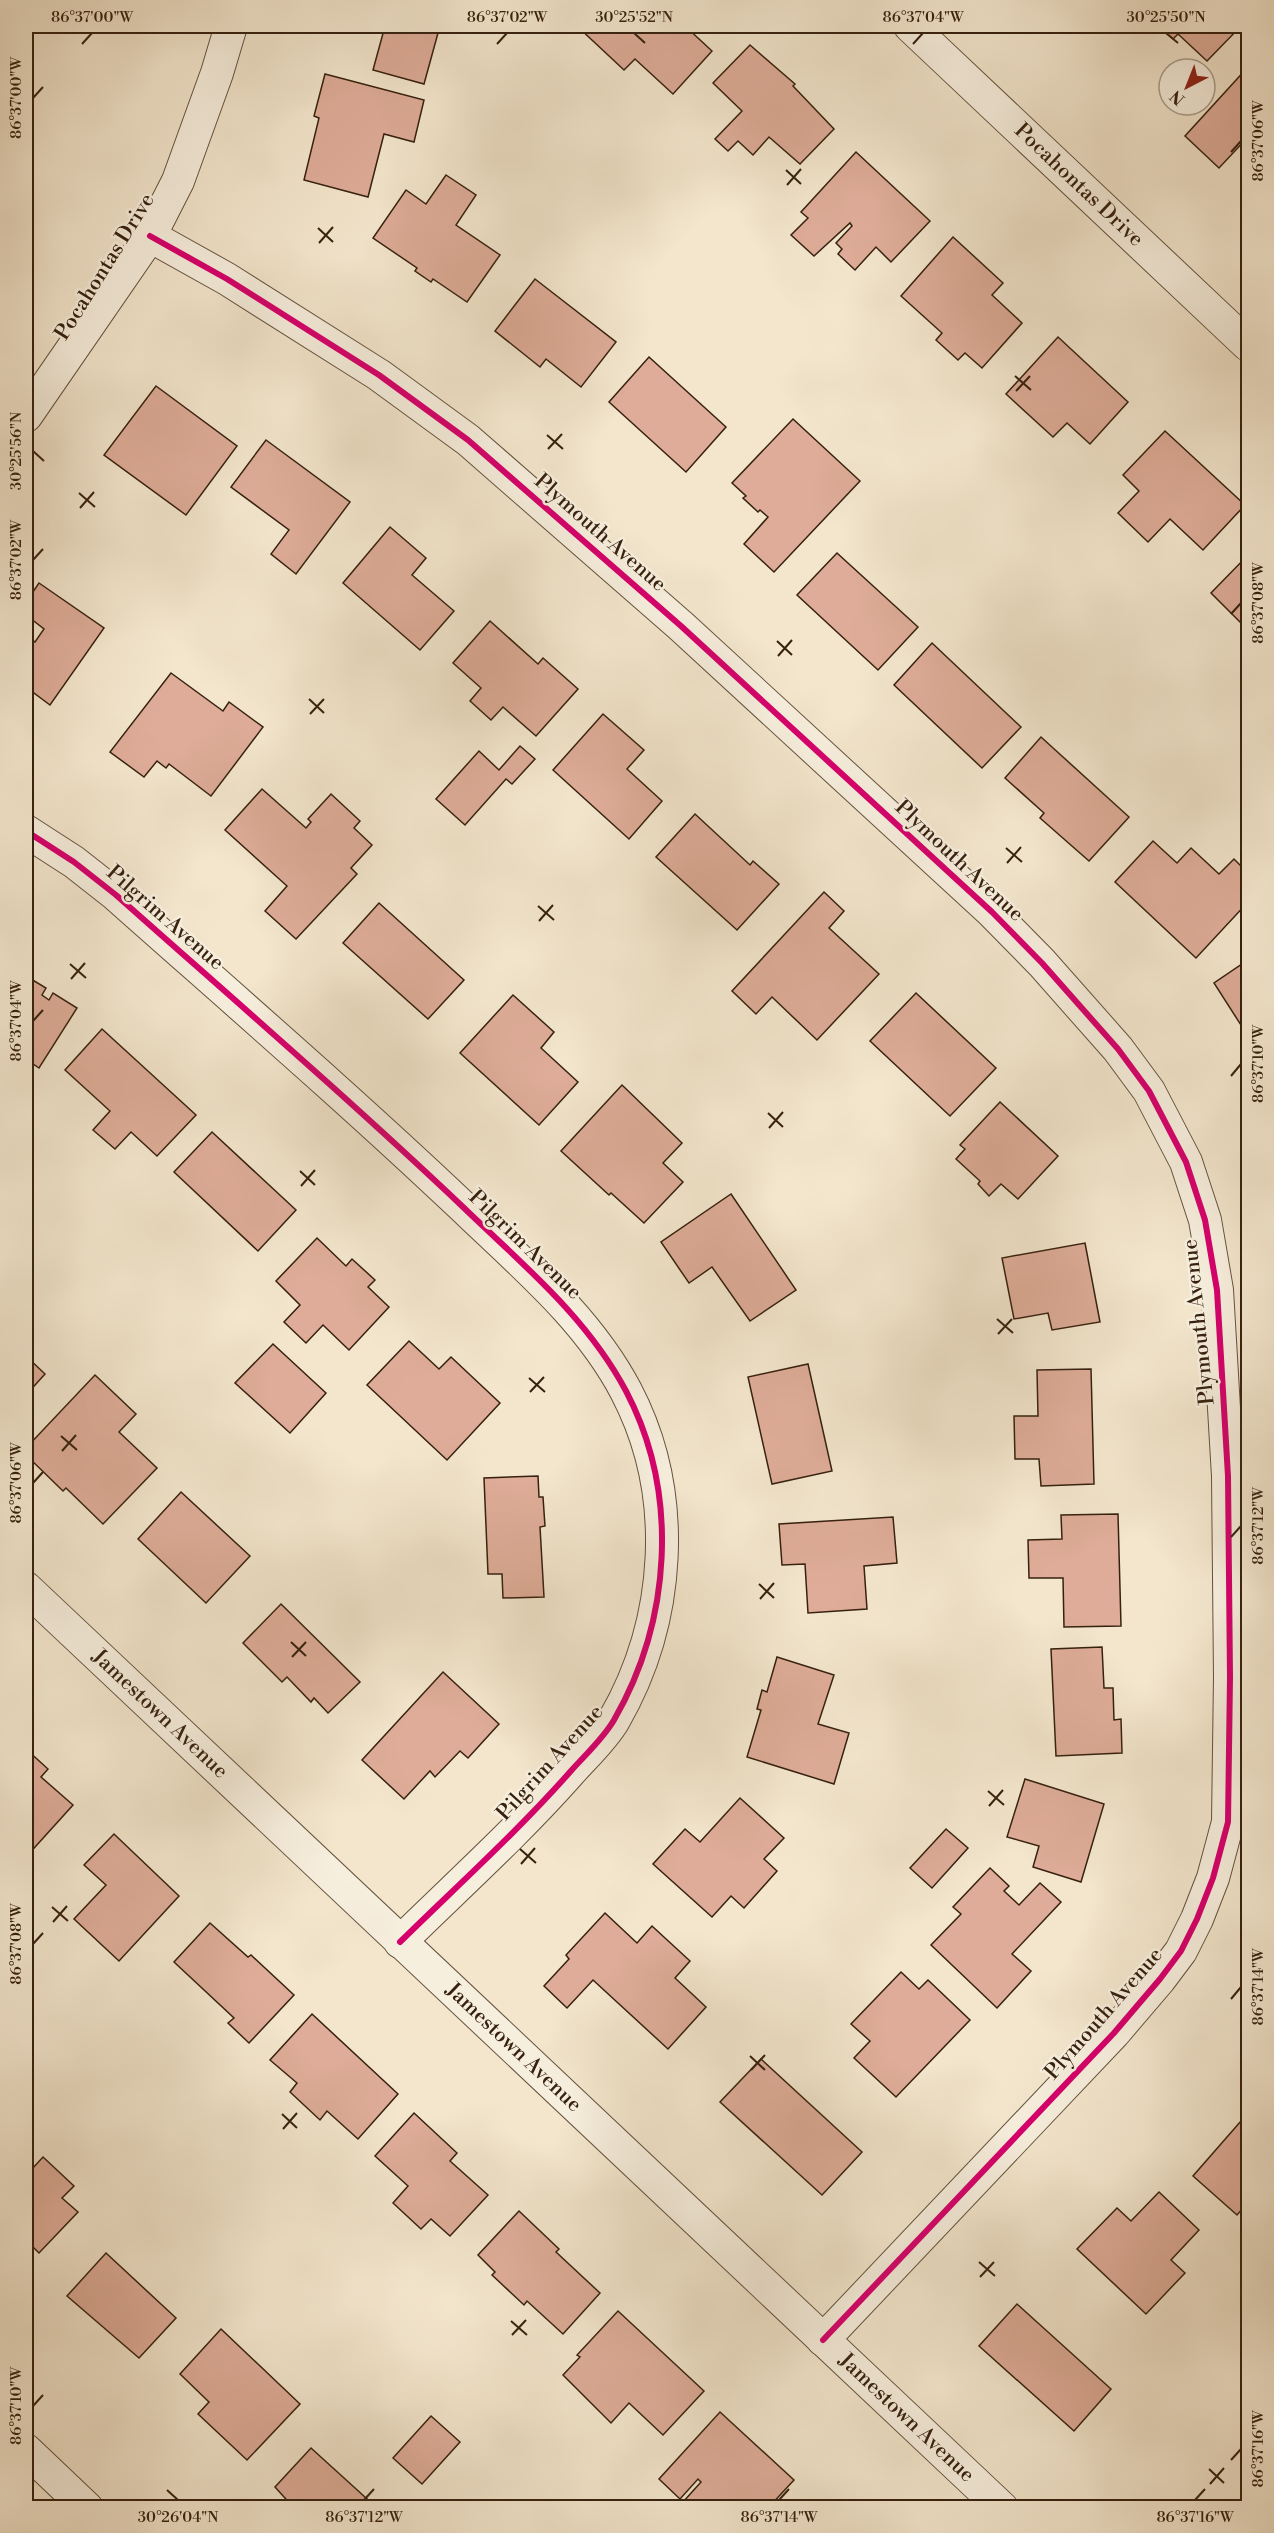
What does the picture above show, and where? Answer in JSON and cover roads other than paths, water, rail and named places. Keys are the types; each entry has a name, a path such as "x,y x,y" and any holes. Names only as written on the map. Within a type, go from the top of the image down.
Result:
{"street":[{"name":"Pocahontas Drive","path":"26,416 150,236 178,181 218,73 231,26"},
{"name":"Pocahontas Drive","path":"910,26 1248,345"},
{"name":"Plymouth Avenue","path":"150,236 227,279 379,375 468,440 681,626 984,904 1042,963 1110,1040 1149,1091 1186,1162 1205,1220 1217,1290 1228,1476 1230,1677 1227,1822 1213,1878 1197,1919 1181,1951 1160,1979 1114,2033 823,2340"},
{"name":"Pilgrim Avenue","path":"26,831 74,862 116,895 406,1153 566,1305 593,1339 626,1391 643,1432 656,1474 661,1509 661,1577 651,1633 630,1690 612,1725 556,1787 400,1942"},
{"name":"Jamestown Avenue","path":"26,1588 1002,2508"},
{"path":"26,2450 87,2508"}]}
